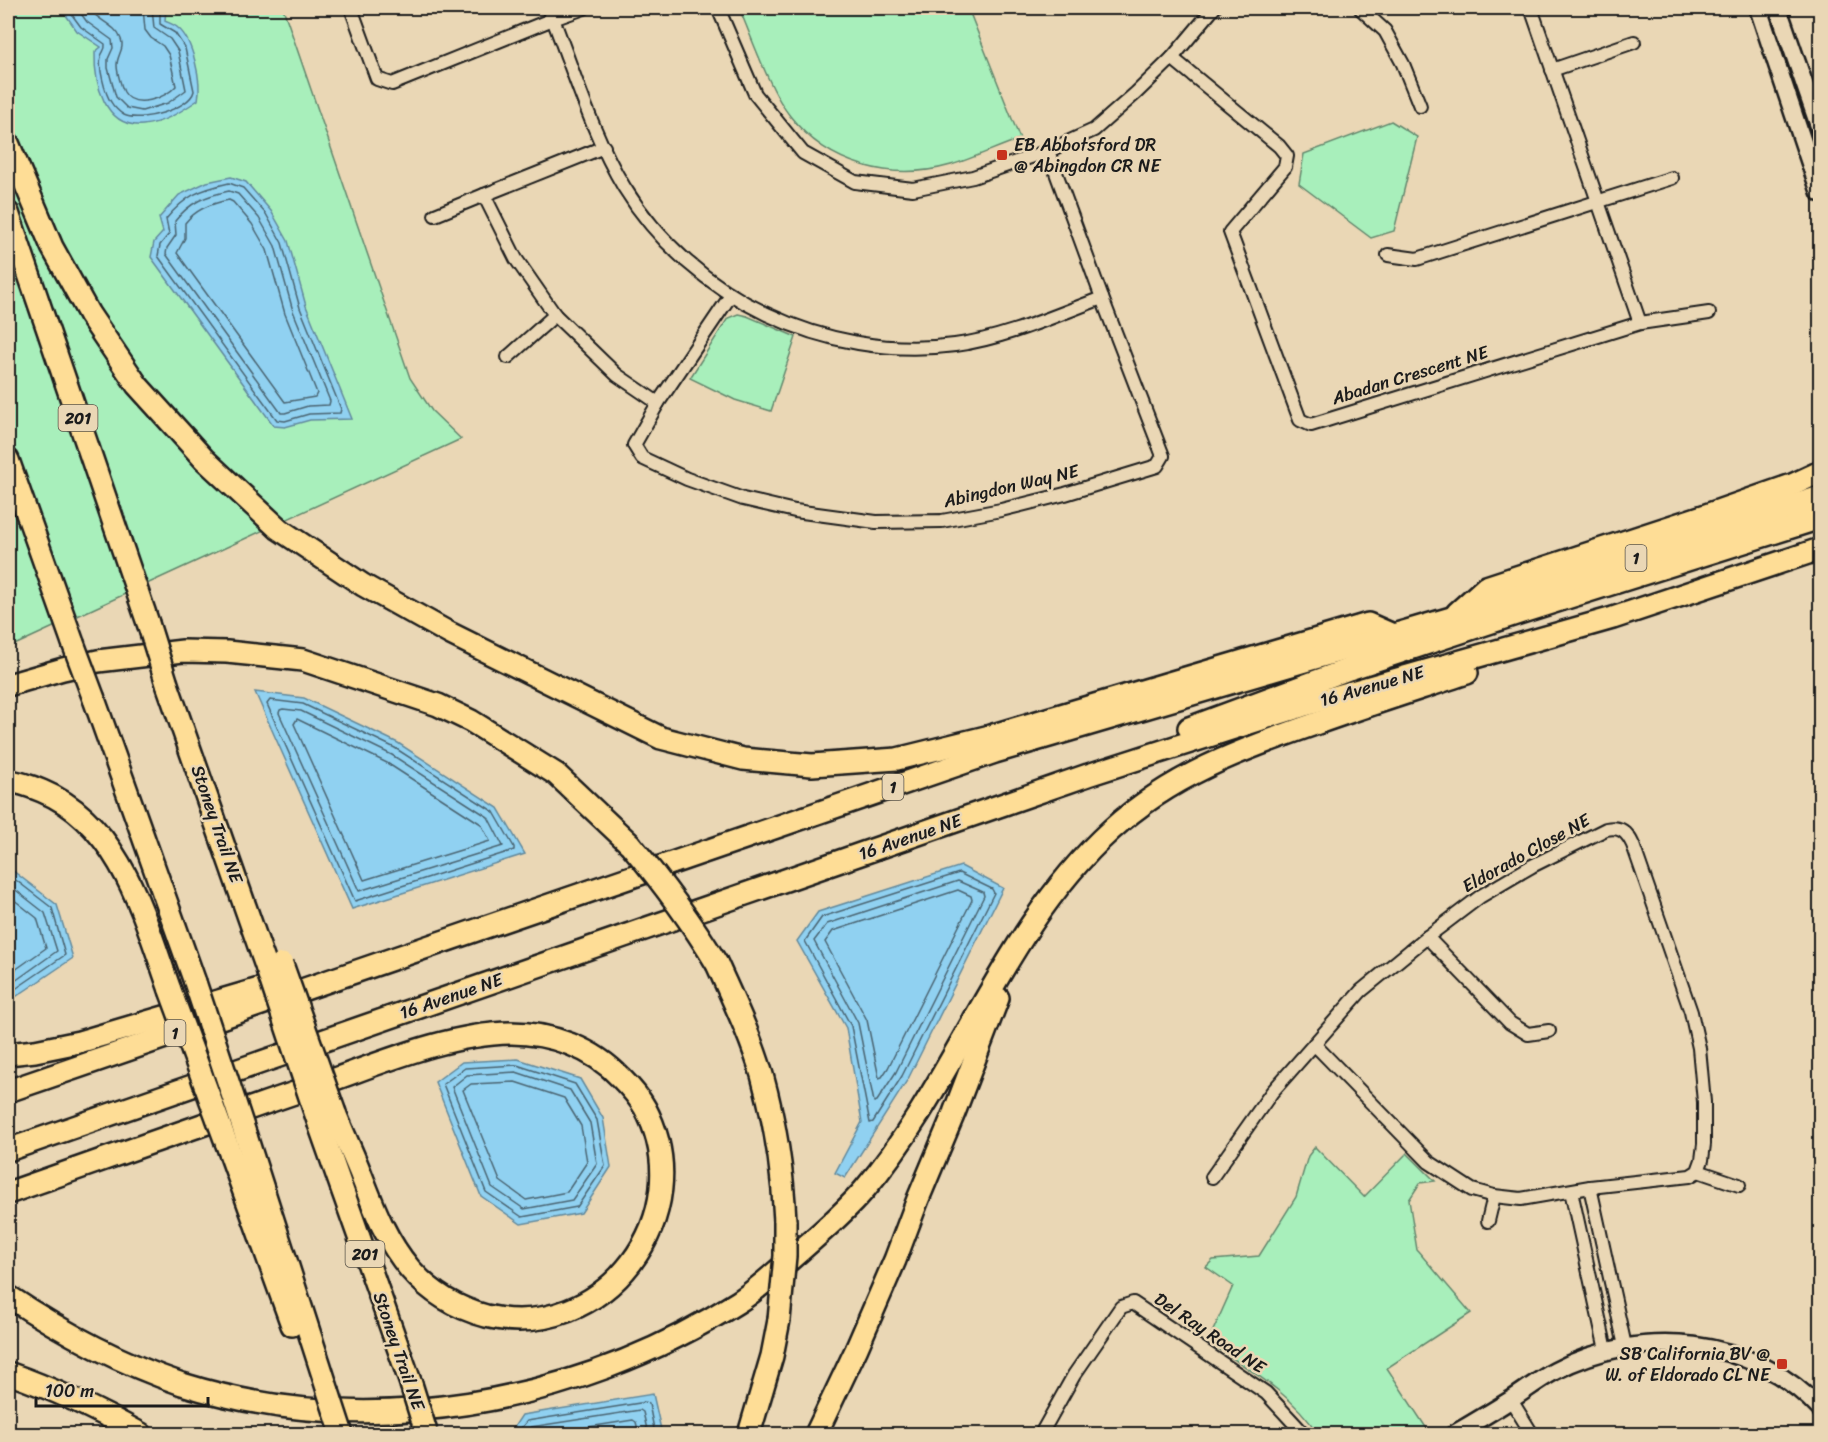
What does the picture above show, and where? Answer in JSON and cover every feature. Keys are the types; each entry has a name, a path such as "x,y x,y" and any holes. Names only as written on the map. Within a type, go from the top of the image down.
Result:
{"highway":[{"path":"8,143 52,247 89,314 137,385 204,459 279,529 363,585 449,633 661,738 743,759 812,765 897,759 990,736 1368,624 1393,635"},
{"name":"Stoney Trail NE","path":"8,213 157,648 174,671 174,687 327,1118 426,1433"},
{"path":"8,460 195,982 236,1139 322,1391 332,1434"},
{"path":"1451,618 1486,587 1706,515 1792,485 1821,472"},
{"name":"1","path":"8,1091 995,752 1451,618 1821,497"},
{"path":"1088,775 1167,737 1349,669 1519,612 1821,518"},
{"name":"16 Avenue NE","path":"8,1150 1088,775 1302,706 1613,618 1821,549"},
{"path":"8,1296 79,1340 135,1366 230,1397 280,1406 373,1412 429,1410 530,1393 594,1374 679,1335 742,1299 828,1227 863,1192 912,1123 1002,968 1042,908 1071,870 1112,829 1161,792 1210,763 1301,729 1502,661 1550,636"},
{"path":"8,685 98,661 183,651 226,652 303,660 438,705 471,721 556,774 630,844 674,899 717,964 744,1025 762,1075 780,1165 785,1221 784,1266 772,1356 749,1434"},
{"path":"8,781 21,782 56,797 76,810 106,842 132,888 170,990 236,1139"},
{"path":"816,1434 895,1260 1008,972 1042,908"},
{"path":"8,1054 79,1042 321,970 342,975"},
{"path":"8,1193 263,1103 439,1045 483,1036 510,1033 534,1034 555,1038 593,1055 610,1067 645,1107 655,1132 661,1159 662,1181 650,1232 639,1253 617,1281 593,1299 573,1310 552,1317 523,1321 495,1318 477,1313 439,1296 413,1272 399,1254 383,1230 327,1118"},
{"path":"8,1373 64,1395 141,1434"},
{"path":"322,1391 342,1434"}],"street":[{"path":"351,8 377,79 392,84 551,13 584,8"},
{"path":"718,8 755,94 803,153 855,182 913,189 973,177 1048,151 1094,130 1172,58 1214,8"},
{"path":"1360,8 1385,31 1403,64 1420,106"},
{"path":"1531,8 1640,323 1709,313"},
{"path":"1758,8 1821,193"},
{"path":"1778,8 1821,129"},
{"path":"551,13 604,147 625,187 659,232 693,267 731,295 766,314 847,341 896,348 955,345 1006,335 1102,298 1048,151"},
{"path":"1552,70 1634,42"},
{"name":"Abadan Crescent NE","path":"1172,58 1279,146 1287,156 1285,167 1230,232 1300,420 1311,425 1640,323"},
{"path":"435,215 604,147"},
{"path":"1388,255 1417,259 1672,178"},
{"path":"484,195 516,259 555,315 617,375 658,403"},
{"name":"Abingdon Way NE","path":"731,295 658,403 634,446 642,458 687,479 743,499 795,511 876,522 942,521 1001,510 1065,494 1157,466 1163,456 1102,298"},
{"path":"508,357 555,315"},
{"name":"Eldorado Close NE","path":"1212,1177 1272,1092 1361,991 1481,896 1532,866 1583,840 1613,828 1621,829 1628,834 1633,845 1691,1012 1699,1048 1704,1102 1704,1144 1698,1171"},
{"path":"1427,937 1510,1023 1528,1034 1549,1031"},
{"path":"1314,1044 1429,1162 1472,1190 1494,1196 1521,1199 1590,1187 1683,1178 1698,1171 1739,1185"},
{"path":"1590,1187 1625,1347"},
{"path":"1571,1191 1606,1350"},
{"path":"1488,1221 1494,1196"},
{"name":"Del Ray Road NE","path":"1042,1434 1074,1375 1121,1307 1133,1303 1266,1393 1304,1434"},
{"path":"1454,1434 1555,1371 1606,1350 1663,1342 1704,1347 1742,1357 1772,1369 1810,1397 1821,1409"},
{"path":"1511,1400 1533,1434"}],"green space":[{"path":"8,8 283,8 410,378 432,411 461,439 8,648"},
{"path":"739,8 968,8 1020,139 960,162 929,170 884,170 842,158 805,133 790,116 769,79"},
{"path":"1391,121 1417,137 1394,231 1371,238 1299,184 1304,154"},
{"path":"738,314 796,337 771,411 735,400 690,378 728,318"},
{"path":"1315,1147 1364,1197 1407,1153 1435,1181 1420,1183 1409,1200 1417,1250 1471,1313 1387,1368 1429,1432 1425,1434 1318,1434 1307,1419 1282,1394 1254,1372 1208,1342 1233,1286 1206,1267 1213,1260 1259,1256 1296,1197 1308,1156"}],"water":[{"path":"61,8 166,8 165,21 177,27 192,51 199,83 198,100 172,116 151,124 130,124 119,119 110,111 99,89 95,52 101,47 77,31"},
{"path":"231,177 246,182 271,211 288,241 306,306 352,419 310,420 285,427 274,426 151,257 154,242 163,232 159,218 179,195 207,182"},
{"path":"255,692 304,698 398,743 498,808 525,854 352,909"},
{"path":"961,866 1003,888 908,1079 845,1178 835,1173 862,1122 846,1028 797,941 818,912"},
{"path":"8,867 57,905 73,958 11,1000 8,1000"},
{"path":"518,1059 580,1079 603,1118 611,1167 581,1213 521,1224 481,1196 435,1082 462,1062"},
{"path":"653,1394 662,1434 510,1433 522,1415"}],"place":[{"name":"EB Abbotsford DR @ Abingdon CR NE","path":"1002,155"},
{"name":"SB California BV @ W. of Eldorado CL NE","path":"1782,1364"}]}
